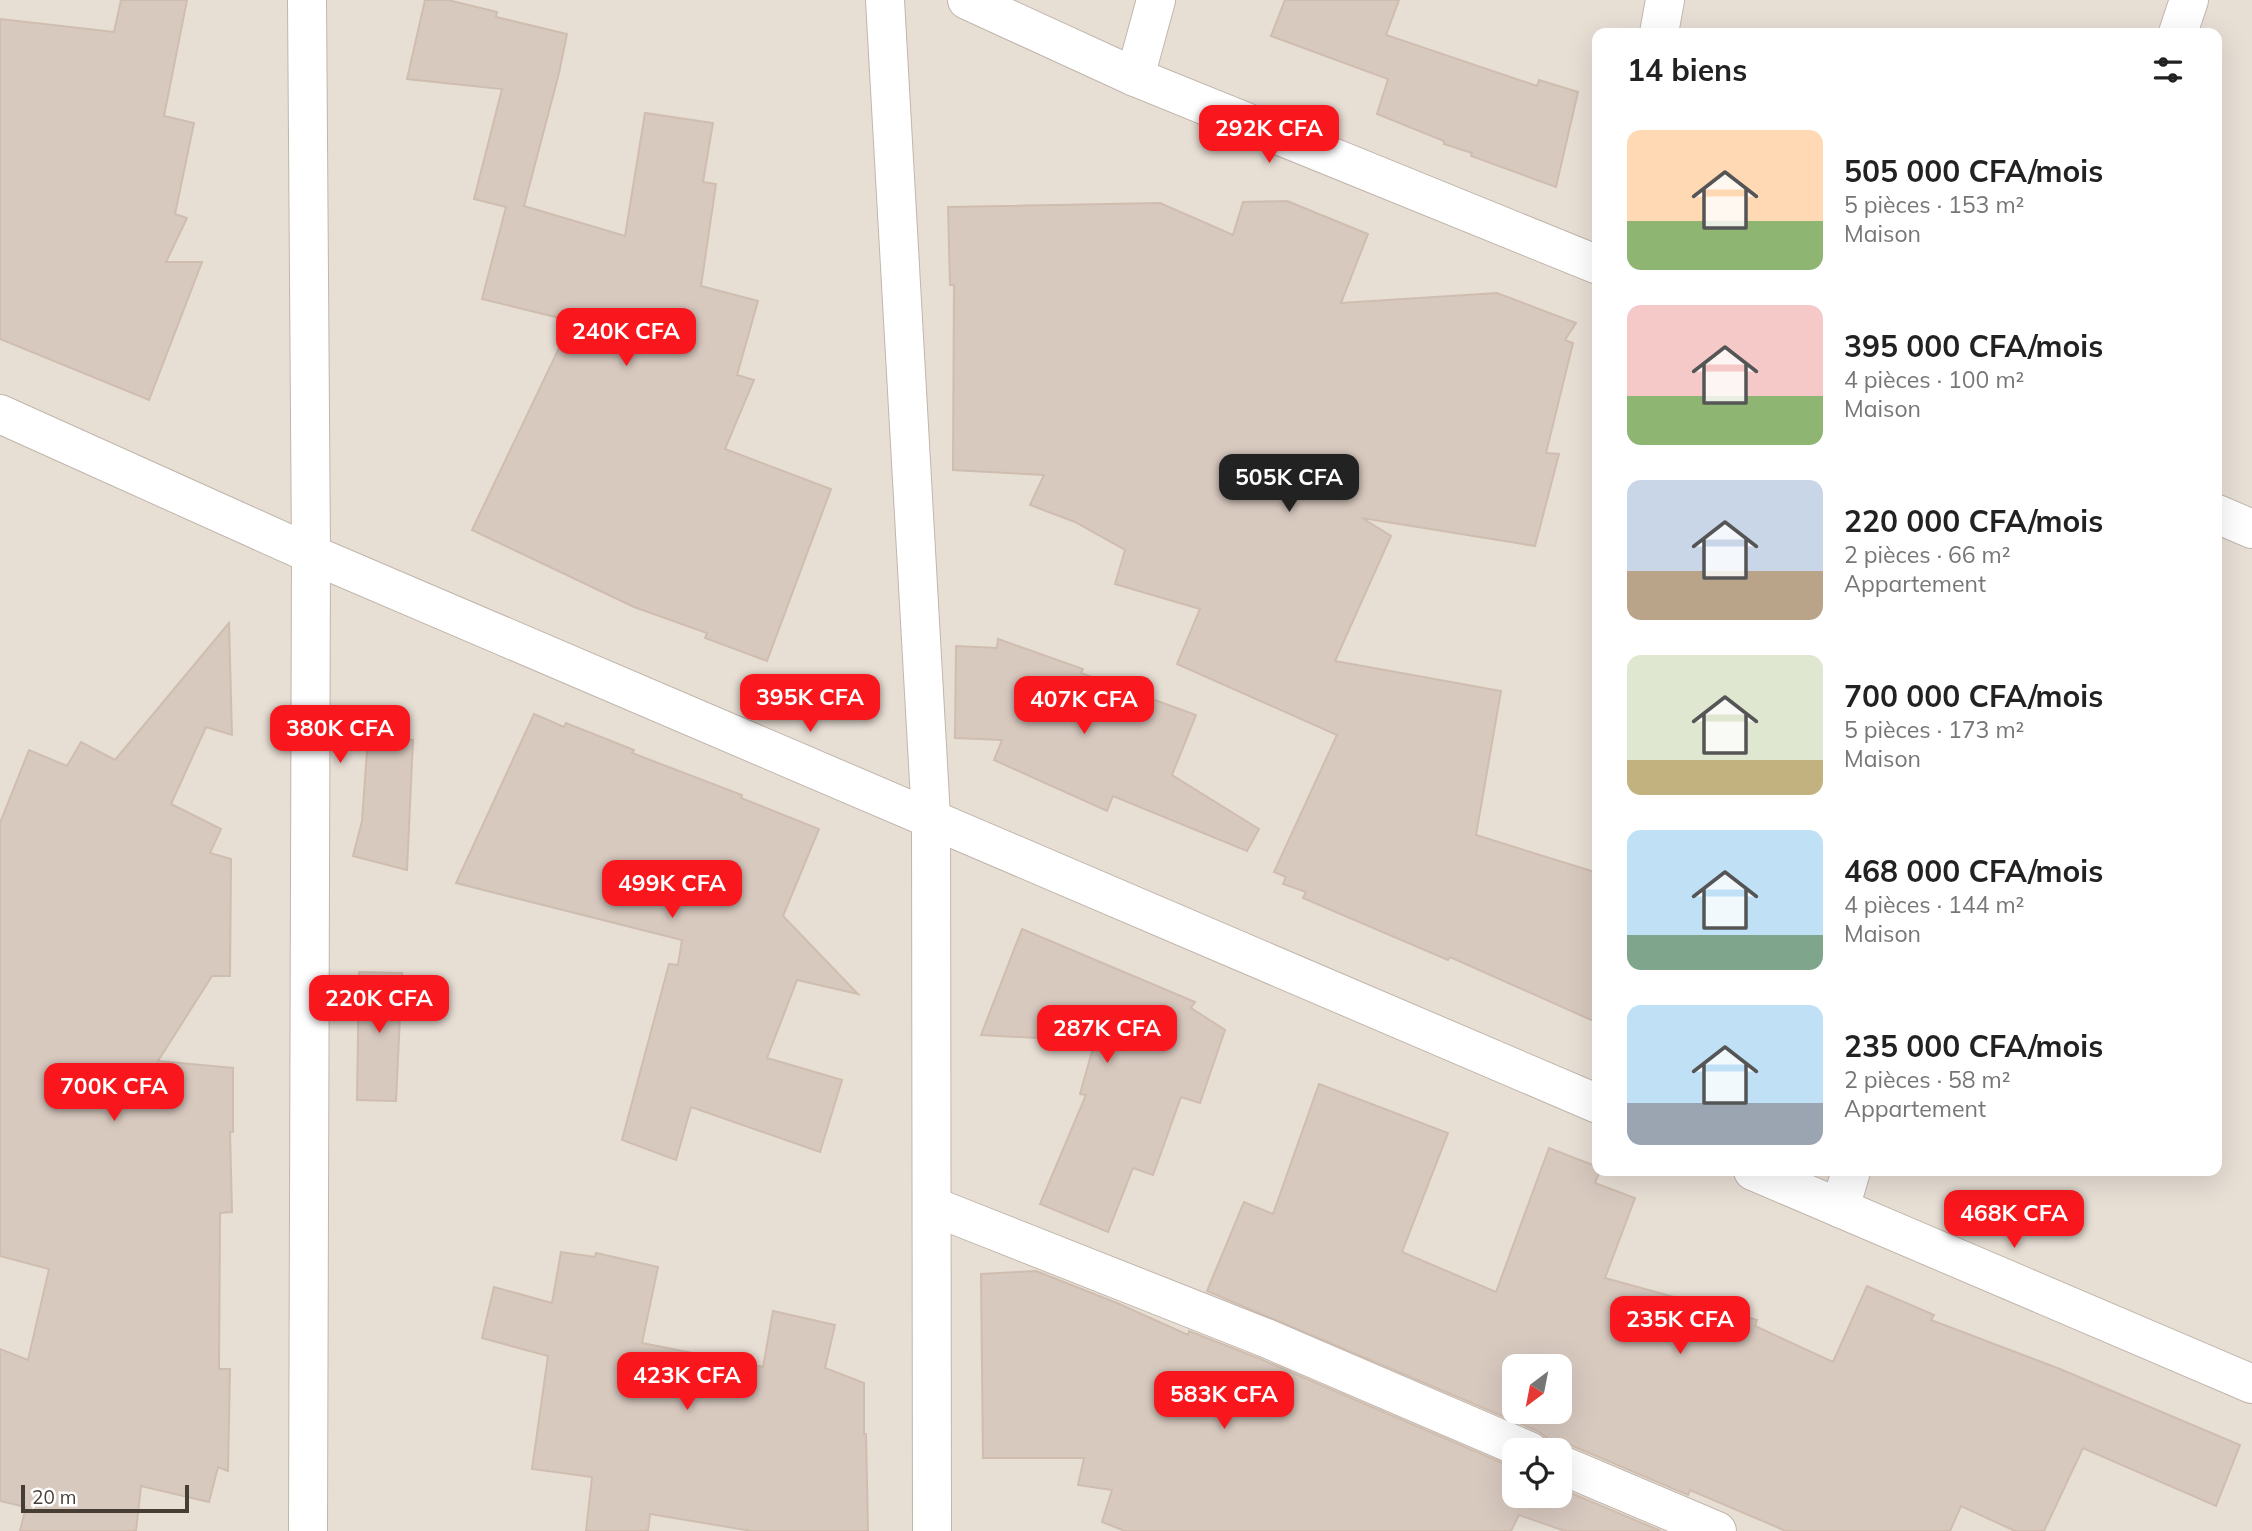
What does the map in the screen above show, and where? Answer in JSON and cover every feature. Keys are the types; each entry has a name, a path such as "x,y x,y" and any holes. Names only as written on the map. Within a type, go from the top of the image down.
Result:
{"street":[{"path":"307,0 311,554 308,1531"},
{"path":"885,0 931,817 932,1531"},
{"path":"967,0 1135,77 1592,263"},
{"path":"1135,77 1157,0"},
{"path":"1660,28 1665,0"},
{"path":"2180,28 2189,0"},
{"path":"0,414 311,554 1592,1101"},
{"path":"2222,516 2252,529"},
{"path":"1765,1176 2252,1384"},
{"path":"1840,1208 1850,1176"},
{"path":"932,1206 1266,1338 1502,1439"},
{"path":"1572,1470 1717,1531"}],"shaded area":[{"path":"0,0 2252,0 2252,1531 0,1531"}],"building":[{"path":"121,0 187,0 164,116 194,123 175,214 187,218 166,262 202,262 149,400 0,339 0,19 114,32"},
{"path":"425,0 448,0 497,12 496,17 567,34 524,206 625,236 645,113 713,123 703,182 716,184 701,286 758,301 737,375 754,380 725,449 831,489 767,661 705,638 707,633 634,607 472,530 572,321 482,299 506,207 474,199 502,89 407,79"},
{"path":"1285,0 1399,0 1386,35 1537,86 1539,80 1578,92 1556,187 1471,156 1472,153 1444,144 1444,141 1377,114 1388,79 1271,36"},
{"path":"1287,201 1368,234 1341,303 1497,293 1576,323 1565,340 1573,343 1546,453 1559,454 1535,546 1362,518 1391,536 1335,661 1501,691 1476,835 1592,871 1592,1020 1450,957 1448,960 1303,898 1306,892 1283,884 1286,877 1274,872 1337,735 1177,664 1200,609 1115,584 1125,550 1075,522 1030,505 1044,475 953,470 954,285 950,285 948,207 1160,203 1233,235 1243,202"},
{"path":"229,623 232,735 206,727 171,804 221,829 210,853 231,859 230,976 212,976 158,1061 233,1068 233,1132 230,1132 232,1212 220,1213 219,1369 230,1369 228,1471 218,1467 209,1502 141,1486 136,1531 20,1531 26,1507 0,1501 0,1349 28,1360 49,1269 0,1256 0,823 29,750 67,766 81,742 115,760"},
{"path":"998,639 1083,669 1081,673 1196,715 1172,775 1259,829 1247,851 1113,796 1107,811 994,760 1002,740 955,738 956,646 997,648"},
{"path":"534,714 564,727 566,723 634,750 632,753 742,795 741,798 819,829 783,916 858,994 797,980 767,1058 842,1080 820,1152 691,1107 676,1160 622,1140 669,964 678,965 682,940 456,883"},
{"path":"368,737 413,740 407,870 353,856 362,821"},
{"path":"1022,929 1195,1002 1191,1008 1225,1030 1200,1103 1181,1097 1153,1175 1133,1168 1108,1232 1040,1204 1086,1095 1080,1094 1095,1041 981,1035"},
{"path":"359,972 402,973 396,1101 357,1100"},
{"path":"1319,1084 1448,1133 1402,1252 1496,1292 1549,1148 1592,1165 1592,1176 1598,1176 1595,1183 1635,1198 1605,1278 1757,1320 1755,1326 1833,1362 1867,1286 1934,1315 1931,1320 2060,1369 2240,1445 2216,1506 2083,1448 2044,1531 2015,1531 1961,1506 1950,1531 1786,1531 1690,1490 1688,1495 1572,1446 1572,1438 1546,1438 1521,1424 1572,1424 1572,1354 1502,1354 1502,1416 1207,1291 1244,1202 1273,1214"},
{"path":"561,1252 595,1257 596,1253 658,1267 642,1343 763,1367 773,1311 835,1325 825,1368 864,1383 868,1531 752,1531 650,1514 648,1531 586,1531 592,1477 532,1469 548,1356 482,1338 494,1287 552,1303"},
{"path":"1036,1271 1188,1335 1189,1331 1258,1358 1502,1463 1502,1508 1572,1508 1572,1493 1661,1531 1565,1531 1519,1515 1511,1531 1125,1531 1102,1522 1112,1490 1078,1485 1084,1458 983,1458 981,1274"}]}
